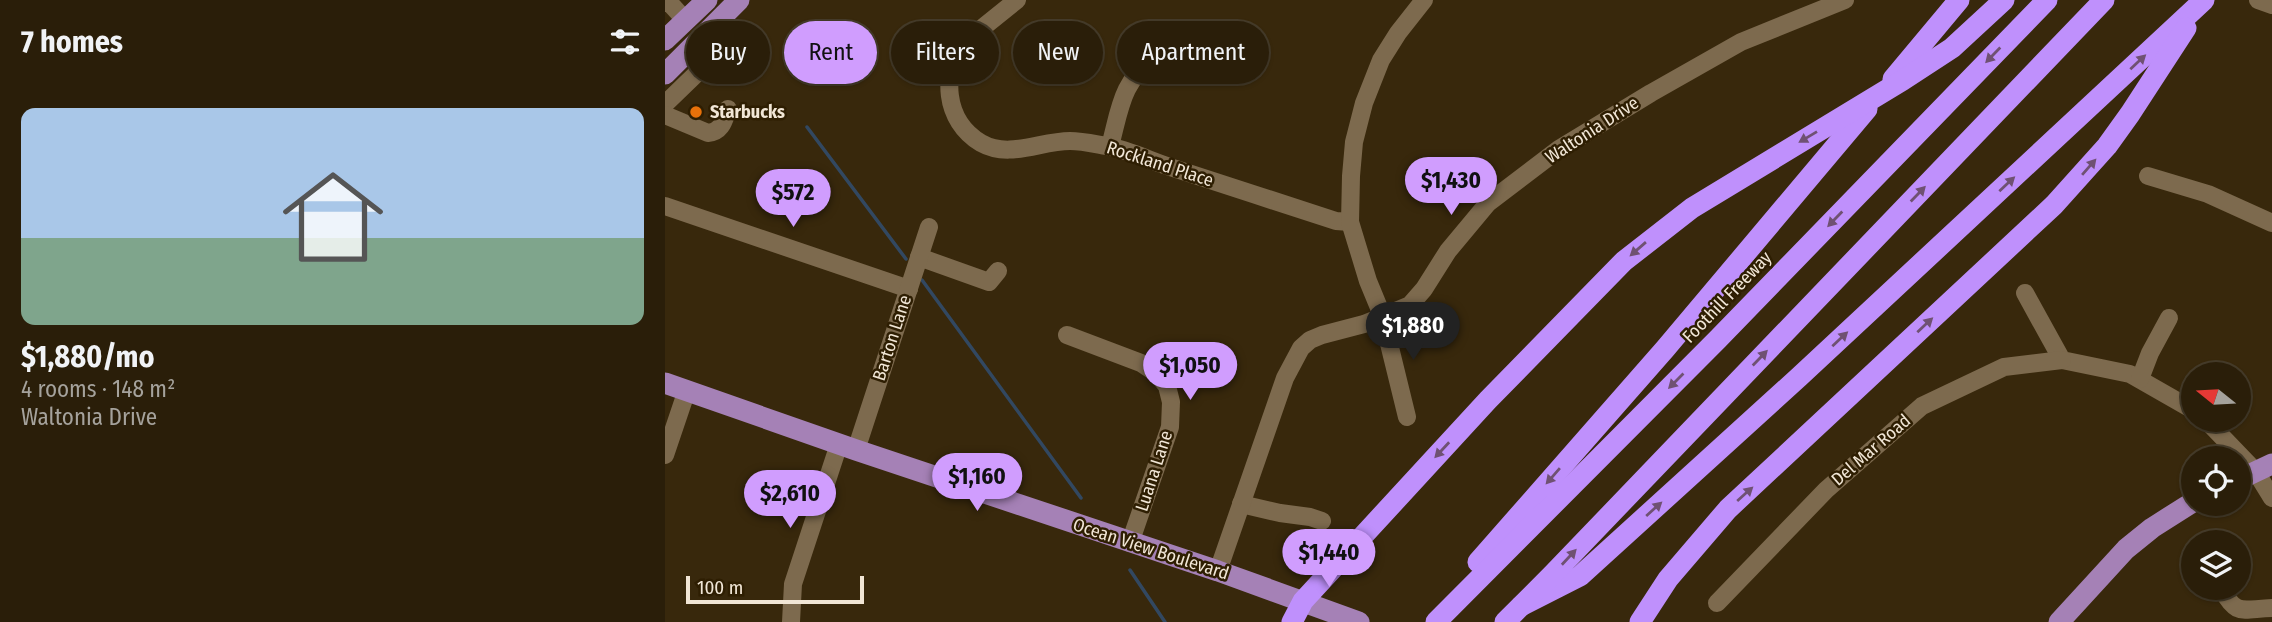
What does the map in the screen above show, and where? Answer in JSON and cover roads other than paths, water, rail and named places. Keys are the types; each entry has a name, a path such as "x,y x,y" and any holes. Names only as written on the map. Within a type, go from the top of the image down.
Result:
{"highway":[{"path":"1292,622 1303,601 1488,400 1598,286 1654,236 1692,208 1952,48 2004,0"},
{"path":"1640,622 1668,579 1728,509 2054,205 2085,172 2130,114 2204,0"},
{"path":"1521,606 1580,576 1789,386 2204,0"},
{"name":"Foothill Freeway","path":"1436,622 1728,329 2044,3"},
{"path":"1505,622 2097,7"},
{"path":"1423,622 1665,349 1952,8"}],"main road":[{"path":"665,40 707,0"},
{"path":"665,74 739,0"},
{"name":"Ocean View Boulevard","path":"665,383 1350,619"},
{"path":"2059,622 2126,549 2181,510"}],"street":[{"path":"667,0 686,21"},
{"name":"Rockland Place","path":"1017,0 966,41 951,66 949,97 963,128 978,141 996,149 1011,150 1068,141 1110,146 1336,221 1350,222"},
{"path":"1406,417 1383,315 1368,281 1350,222 1354,142 1364,103 1381,60 1424,0"},
{"name":"Waltonia Drive","path":"1218,572 1285,378 1301,348 1322,335 1363,324 1410,305 1448,251 1488,203 1559,149 1741,43 1845,0"},
{"path":"2258,0 2272,5"},
{"path":"665,104 686,84"},
{"path":"1110,146 1129,84"},
{"path":"665,115 708,134 719,130 728,109"},
{"path":"2148,176 2208,194 2272,223"},
{"path":"665,206 909,289"},
{"name":"Barton Lane","path":"791,622 793,584 909,289 929,227"},
{"path":"919,257 989,282 997,271"},
{"path":"2025,293 2062,360"},
{"path":"2140,379 2150,353 2169,318"},
{"name":"Luana Lane","path":"1067,335 1141,363 1156,373 1167,386 1171,402 1170,427 1131,543"},
{"name":"Del Mar Road","path":"1717,603 1826,490 1922,406 2004,367 2062,360 2130,374 2181,403"},
{"path":"665,455 687,390"},
{"path":"2217,432 2255,472 2272,498"},
{"path":"1241,504 1322,521"},
{"path":"2228,600 2237,609 2272,608"}],"waterway":[{"path":"807,127 906,259"},
{"path":"922,280 1081,498"},
{"path":"1130,570 1165,622"}],"place":[{"name":"Starbucks","path":"696,112"}]}
